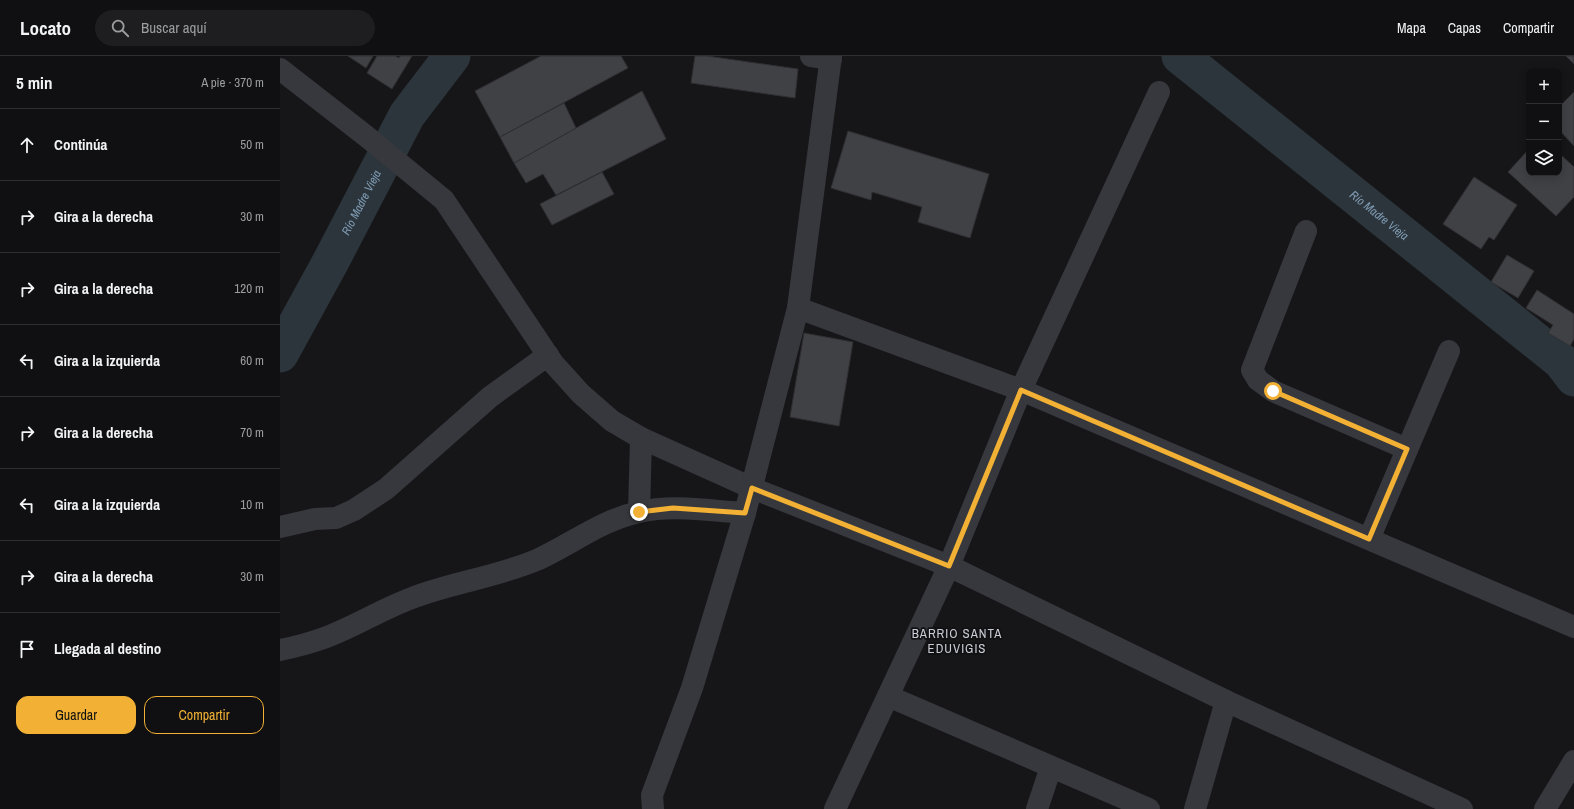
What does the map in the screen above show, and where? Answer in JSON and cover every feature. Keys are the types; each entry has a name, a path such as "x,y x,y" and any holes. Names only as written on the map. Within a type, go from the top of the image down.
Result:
{"street":[{"path":"653,809 652,795 692,688 745,513 798,308 824,57"},
{"path":"280,69 366,136 444,200 548,355 581,394 612,421 640,438 752,488 949,566 1226,701 1462,809"},
{"path":"835,809 949,566 1021,390 1159,92"},
{"path":"1306,231 1252,370 1258,380 1273,391 1407,449"},
{"path":"798,308 1021,390 1574,627"},
{"path":"1369,539 1449,351"},
{"path":"280,528 315,519 336,518 371,500 386,489 490,397 548,355"},
{"path":"639,512 640,438"},
{"path":"280,650 324,638 410,598 437,589 499,574 519,567 564,546 604,523 639,512 673,508 745,513"},
{"path":"888,696 1149,809"},
{"path":"1195,809 1226,701"},
{"path":"1545,809 1574,761"},
{"path":"1038,809 1051,767"}],"building":[{"path":"348,56 373,56 366,68"},
{"path":"377,56 395,56 399,58 400,56 412,56 392,89 367,73"},
{"path":"541,56 621,56 628,68 500,137 475,91"},
{"path":"695,56 707,56 798,69 795,98 691,83"},
{"path":"1566,56 1574,56 1574,64"},
{"path":"642,91 666,139 556,195 543,174 526,183 514,163"},
{"path":"1574,92 1574,146 1562,133 1562,104"},
{"path":"564,103 576,128 514,163 500,137"},
{"path":"848,131 989,174 970,238 918,222 922,207 872,192 871,200 831,188"},
{"path":"1526,152 1526,176 1562,176 1562,156 1574,167 1574,197 1556,216 1508,172"},
{"path":"602,172 614,194 552,225 540,204"},
{"path":"1474,177 1517,205 1494,240 1489,237 1481,249 1443,224"},
{"path":"1507,255 1534,271 1518,298 1491,282"},
{"path":"1537,290 1574,314 1574,339 1570,346 1548,333 1553,325 1526,308"},
{"path":"804,333 853,342 839,426 790,417"}],"waterway":[{"name":"Río Madre Vieja","path":"280,354 331,261 407,115 452,56"},
{"name":"Río Madre Vieja","path":"1180,56 1561,361 1574,378"}],"district":[{"name":"BARRIO SANTA EDUVIGIS","path":"957,640"}],"route":[{"path":"639,512 673,508 745,513 752,488 949,566 1021,390 1369,539 1407,449 1273,391"}]}
